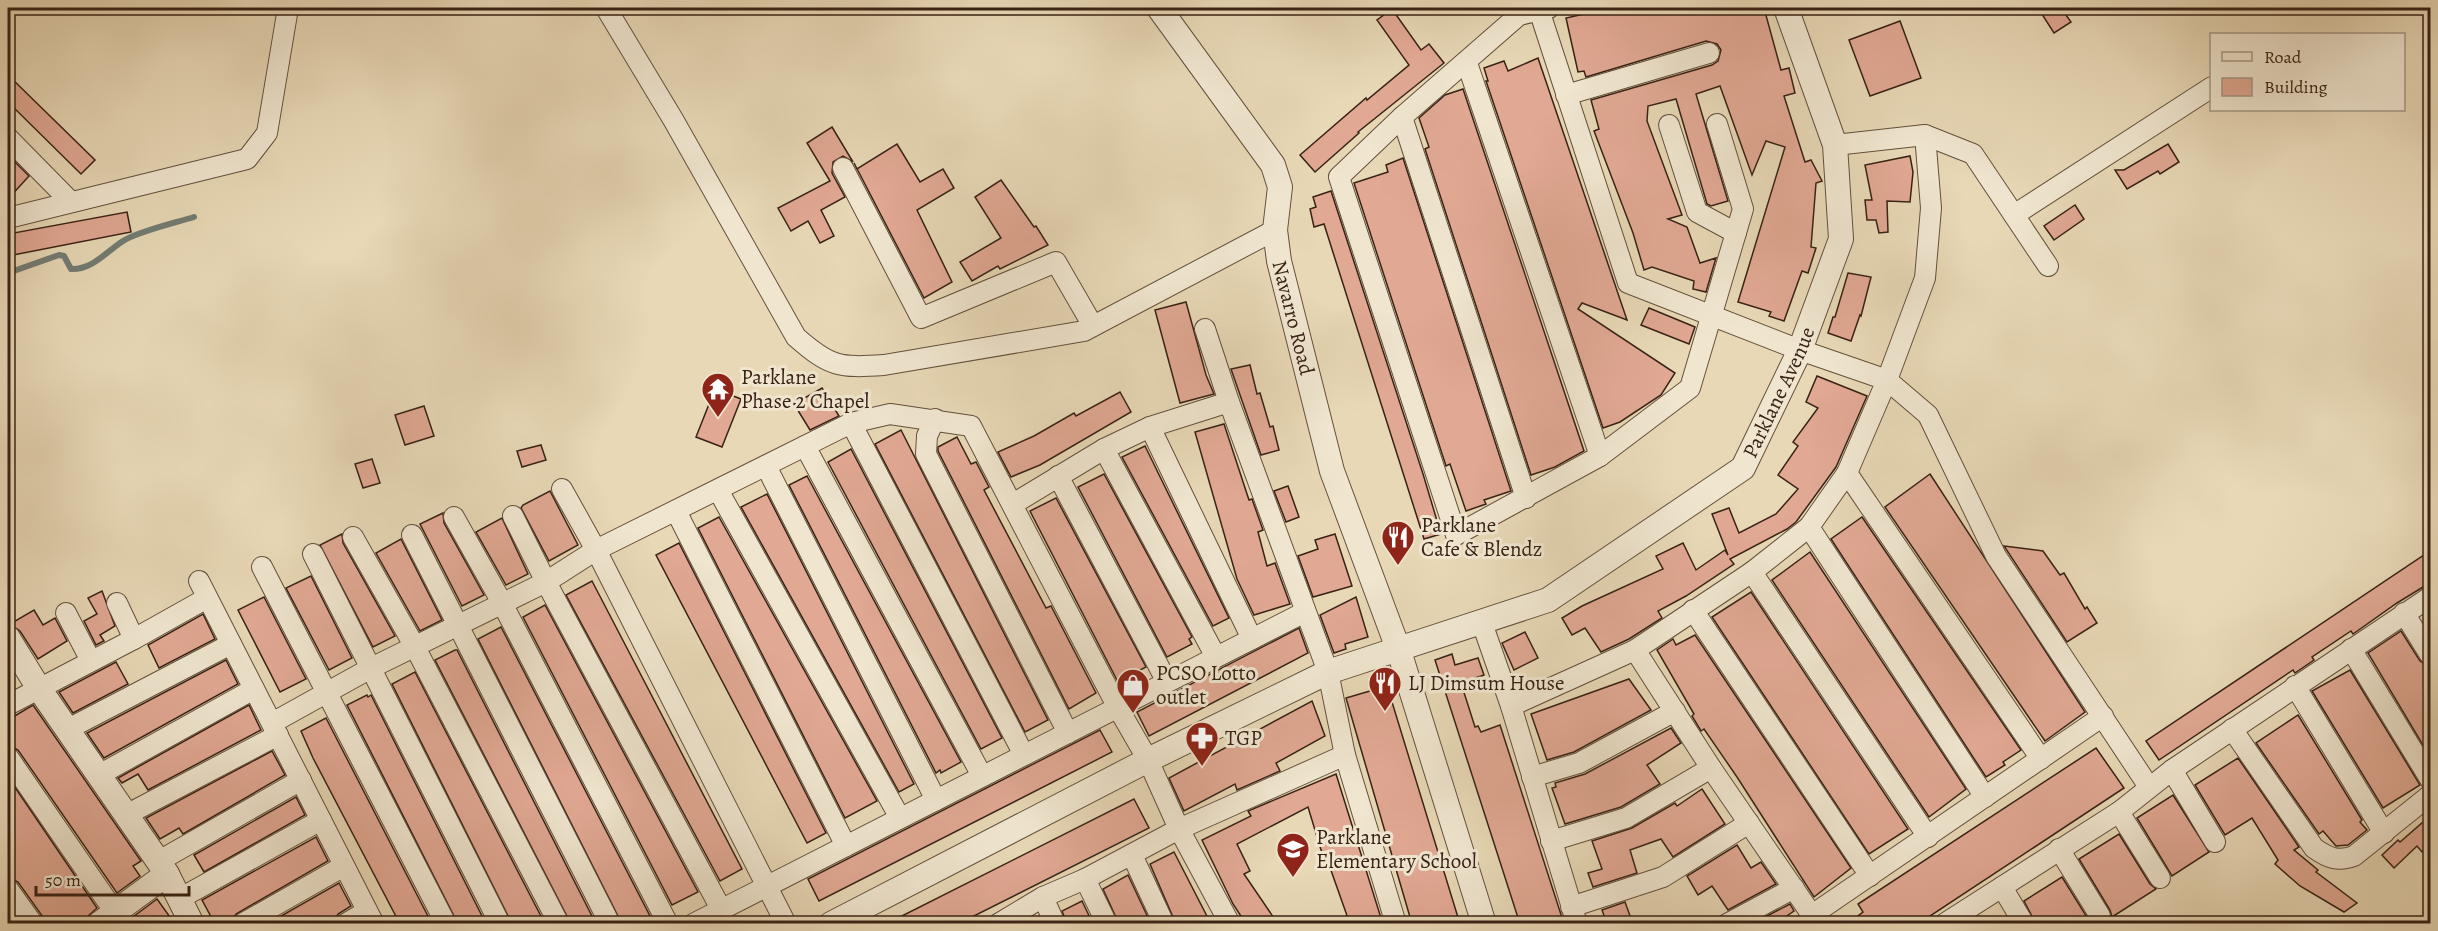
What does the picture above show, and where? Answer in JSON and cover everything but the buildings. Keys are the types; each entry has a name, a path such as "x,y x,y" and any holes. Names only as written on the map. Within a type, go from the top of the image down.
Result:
{"street":[{"path":"8,218 247,159 267,133 288,8"},
{"path":"606,8 674,121 796,336 820,358 851,368 884,365 1084,331 1275,230"},
{"name":"Navarro Road","path":"1159,8 1273,165 1280,187 1275,230 1279,261 1332,471 1399,651 1484,924"},
{"name":"Parklane Avenue","path":"831,924 1148,760 1328,672 1399,651 1548,600 1743,468 1800,350 1841,239 1834,145 1786,8"},
{"path":"1717,124 1743,209 1712,316 1690,388 1600,456 1456,536 1339,177 1402,117 1520,15 1544,9 1566,95 1628,283 1712,316 1800,350 1887,380 1928,416 1996,556 2149,787"},
{"path":"1566,95 1709,53"},
{"path":"1467,63 1600,456"},
{"path":"2014,215 2210,88"},
{"path":"1402,117 1526,498"},
{"path":"1669,125 1697,212 1736,233"},
{"path":"1834,145 1924,135 1973,154 2048,266"},
{"path":"1511,706 1635,650 1752,572 1809,527 1847,473 1887,380 1925,278 1931,208 1924,135"},
{"path":"8,138 71,202"},
{"path":"843,168 921,318 1056,262 1093,326"},
{"path":"1205,329 1229,402 1328,672 1345,755 1396,924"},
{"path":"1012,504 1104,449 1150,427 1229,402"},
{"path":"126,815 275,729 371,668 546,582 596,550 851,423 890,414 971,426 1118,708 1148,760 1179,829 1230,924"},
{"path":"935,419 927,436 926,454 1068,733"},
{"path":"851,423 1024,755"},
{"path":"1150,427 1252,639"},
{"path":"805,446 982,776"},
{"path":"1104,449 1216,657"},
{"path":"766,466 936,800"},
{"path":"1847,473 2041,759"},
{"path":"1058,476 1167,682"},
{"path":"562,489 596,550 786,924"},
{"path":"718,490 900,818"},
{"path":"676,511 846,846"},
{"path":"454,516 502,603 668,924"},
{"path":"513,516 720,909"},
{"path":"1809,527 1985,797"},
{"path":"412,535 610,924"},
{"path":"353,537 415,647 559,924"},
{"path":"313,554 500,924"},
{"path":"262,567 446,924"},
{"path":"1752,572 1928,837"},
{"path":"8,705 38,687 134,639 203,590 370,917 345,924"},
{"path":"1944,924 2119,812 2172,770 2430,597"},
{"path":"117,603 134,639"},
{"path":"1693,610 1870,876"},
{"path":"66,612 91,661"},
{"path":"693,924 1305,612"},
{"path":"2404,613 2430,655"},
{"path":"1482,623 1511,706 1574,915 1663,877 1749,824"},
{"path":"8,638 38,687 163,867 192,924"},
{"path":"68,729 231,644"},
{"path":"2351,649 2430,779"},
{"path":"1635,650 1711,768 1815,920 1870,876 2103,716"},
{"path":"2295,686 2384,833"},
{"path":"99,775 254,689"},
{"path":"1532,777 1579,763 1675,711"},
{"path":"2232,729 2314,848 2328,858 2343,860 2354,856 2430,795"},
{"path":"998,924 1043,897 1132,855 1179,829 1345,755"},
{"path":"8,757 112,919 163,867 301,780"},
{"path":"1551,841 1626,818 1711,768"},
{"path":"2172,770 2215,842"},
{"path":"2119,812 2160,878"},
{"path":"179,899 321,820"},
{"path":"2059,849 2100,916"},
{"path":"1132,855 1164,924"},
{"path":"242,924 344,866"},
{"path":"1084,879 1107,924"},
{"path":"2002,887 2024,924"},
{"path":"1727,924 1794,888"},
{"path":"8,889 33,924"},
{"path":"1043,897 1055,924"}],"waterway":[{"path":"8,273 59,255 64,256 71,269 86,267 130,237 194,217"}],"place":[{"name":"Parklane Phase 2 Chapel","path":"718,418"},
{"name":"Parklane Cafe & Blendz","path":"1398,566"},
{"name":"LJ Dimsum House","path":"1385,712"},
{"name":"PCSO Lotto outlet","path":"1133,714"},
{"name":"TGP","path":"1202,767"},
{"name":"Parklane Elementary School","path":"1293,878"}]}
